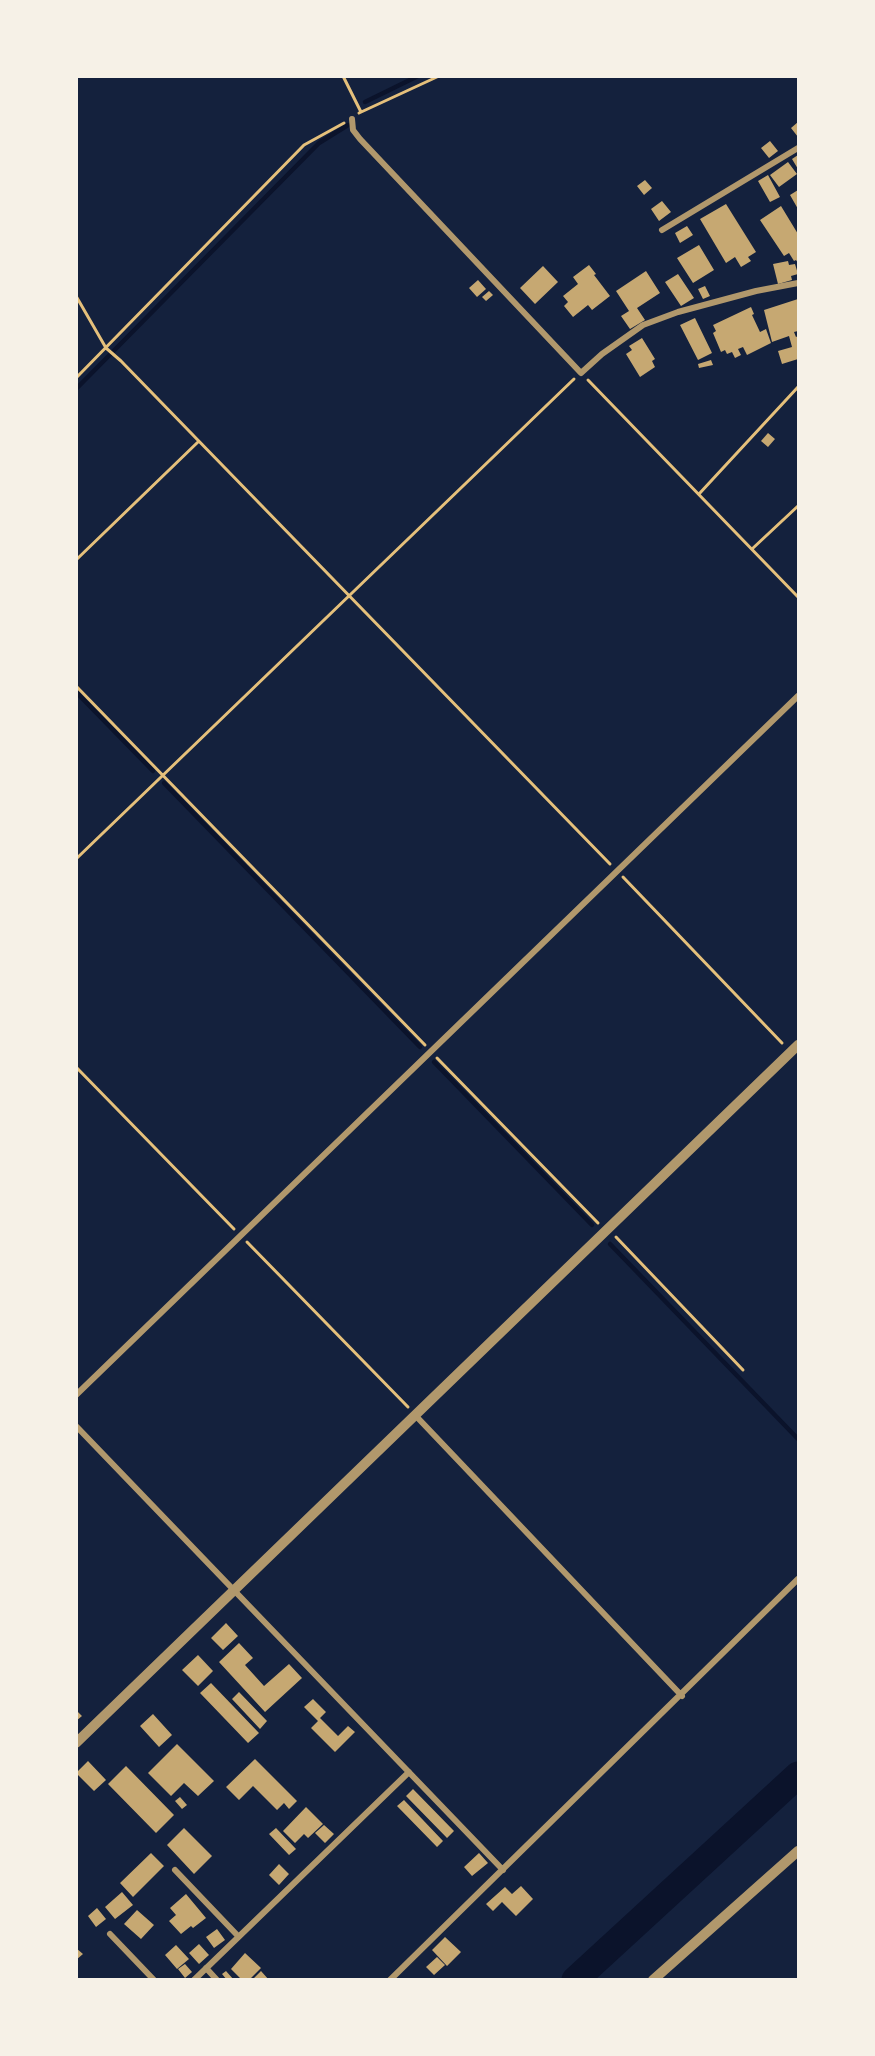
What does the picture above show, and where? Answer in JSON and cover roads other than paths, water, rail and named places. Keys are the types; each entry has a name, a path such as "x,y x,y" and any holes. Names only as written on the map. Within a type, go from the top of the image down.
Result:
{"street":[{"path":"352,119 353,129 360,139 581,373 602,354 643,325 678,312 756,291 798,283"},
{"path":"662,230 798,147"},
{"path":"76,1395 242,1237 798,696"},
{"path":"76,1743 795,1049"},
{"path":"415,1415 682,1696"},
{"path":"76,1426 503,1870"},
{"path":"390,1980 798,1580"},
{"path":"194,1980 409,1772"},
{"path":"653,1980 798,1851"},
{"path":"176,1870 238,1936"},
{"path":"110,1935 154,1980"},
{"path":"206,1968 217,1980"}],"waterway":[{"path":"365,102 418,76"},
{"path":"76,389 319,143 348,125"},
{"path":"76,692 153,771"},
{"path":"164,783 420,1047"},
{"path":"434,1062 592,1225"},
{"path":"610,1244 798,1439"},
{"path":"575,1980 798,1775"}]}
